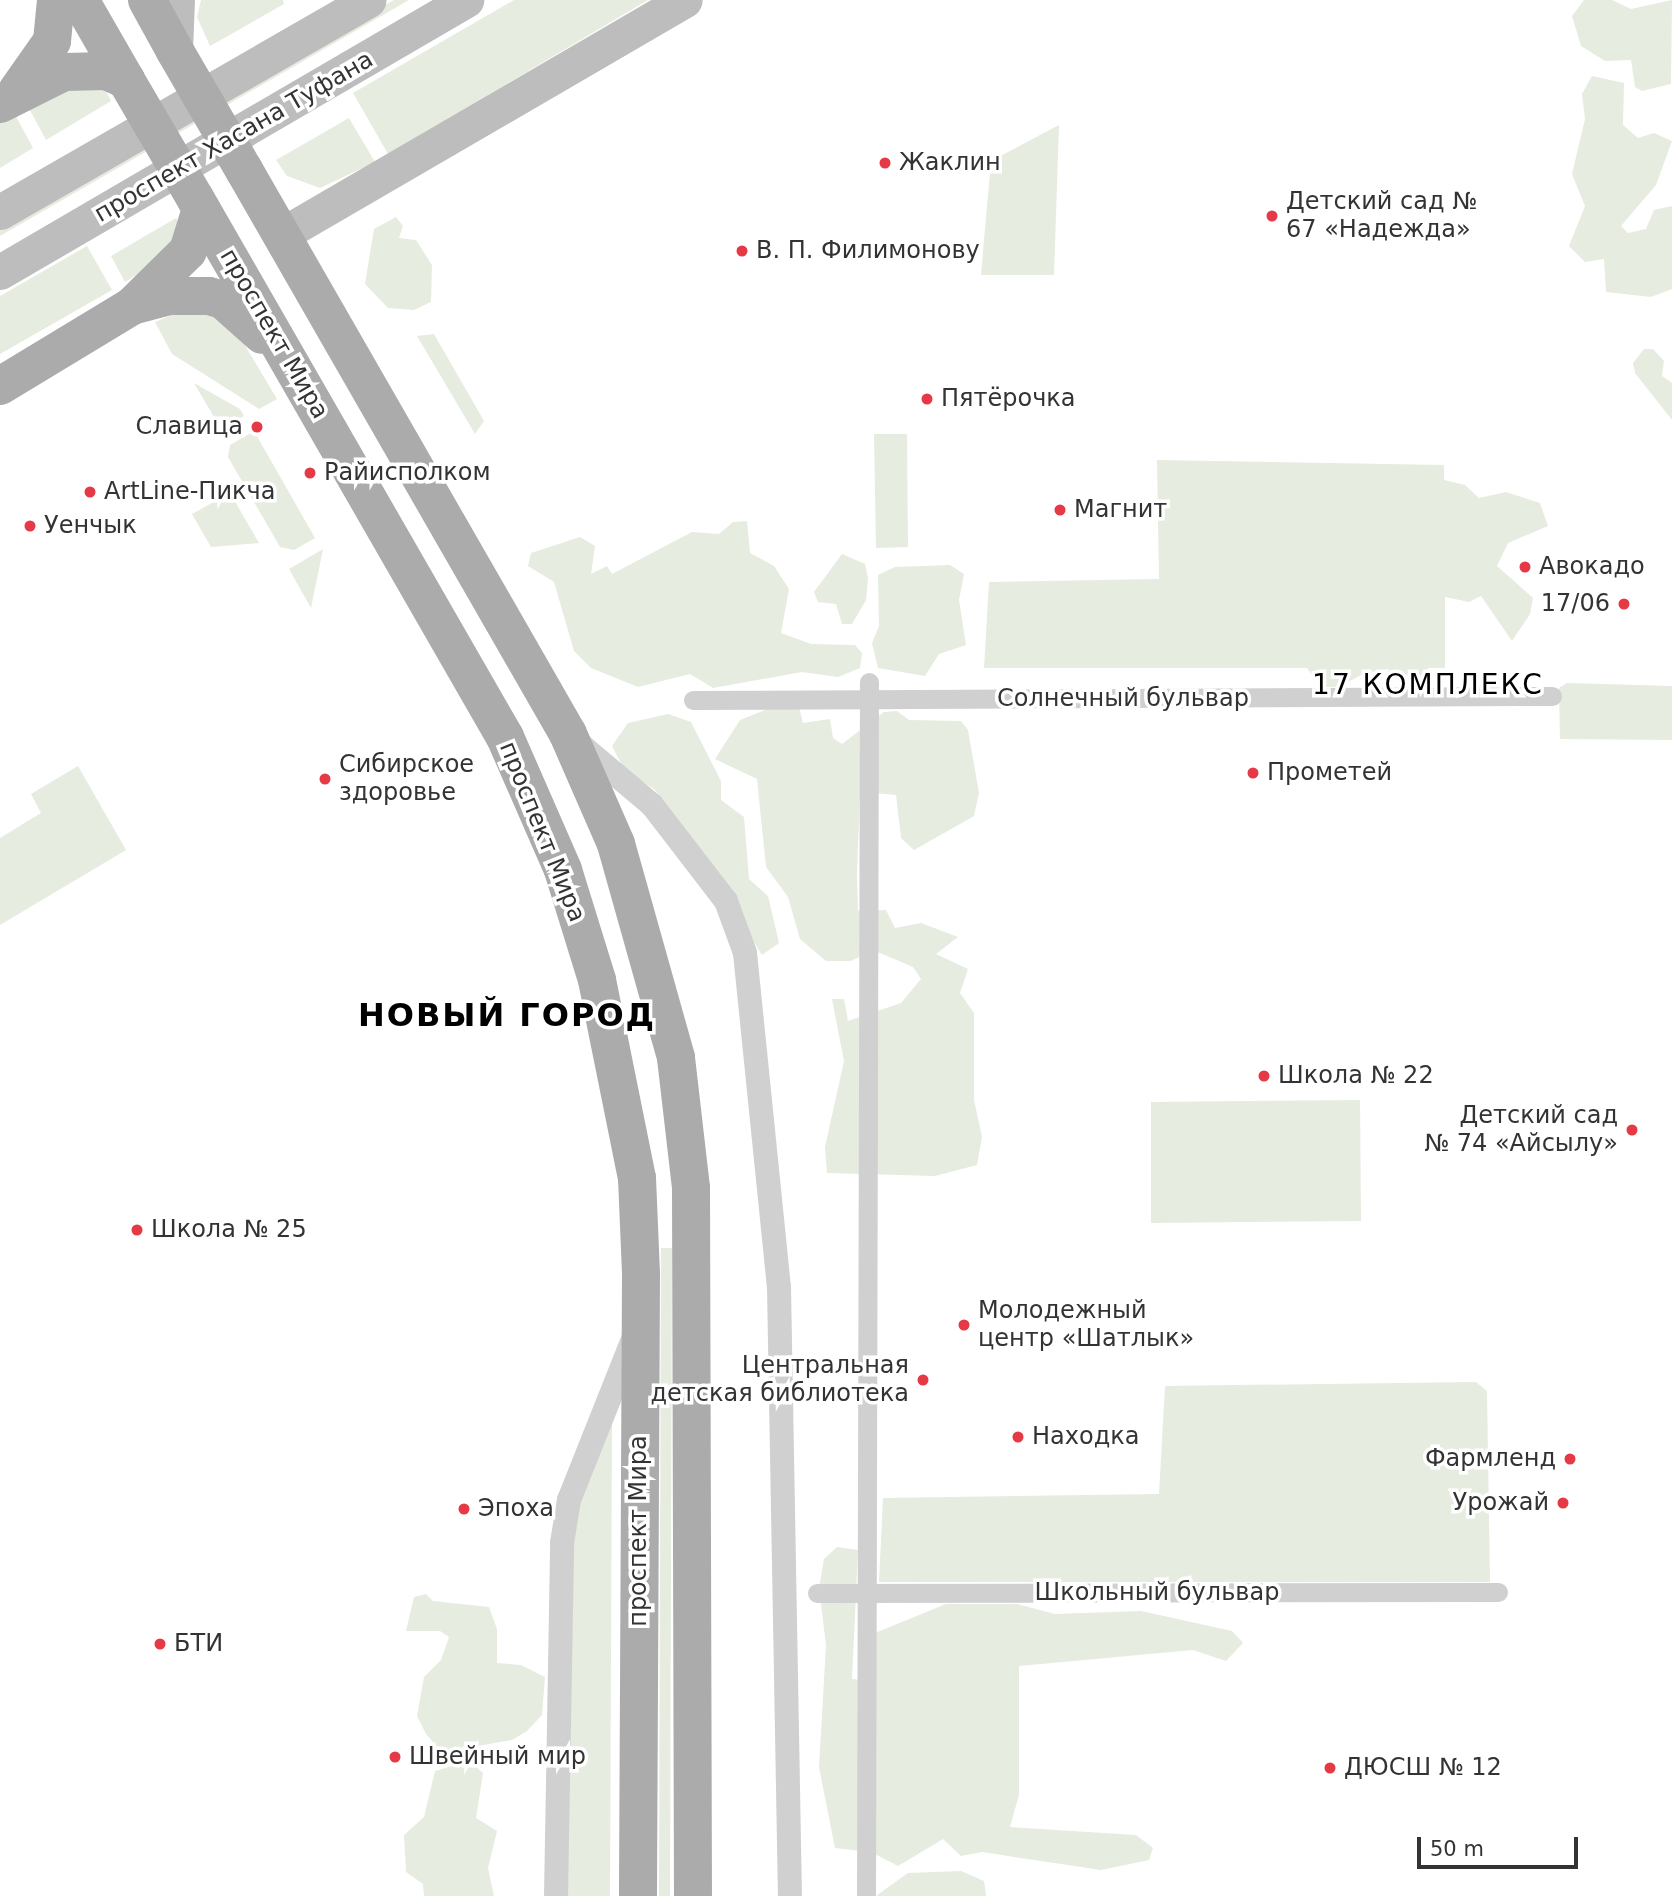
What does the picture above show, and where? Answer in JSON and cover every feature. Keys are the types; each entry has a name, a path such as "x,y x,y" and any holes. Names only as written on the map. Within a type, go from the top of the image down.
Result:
{"main road":[{"path":"6,100 52,41 56,0"},
{"name":"проспект Мира","path":"80,0 486,701 564,870 621,1080 636,1178 640,1322 638,1896"},
{"path":"147,0 568,734 616,844 676,1058 691,1188 693,1896"},
{"path":"175,51 177,0"},
{"name":"проспект Хасана Туфана","path":"0,212 368,0"},
{"name":"проспект Хасана Туфана","path":"0,272 466,0"},
{"path":"281,235 684,0"},
{"path":"6,100 83,69 127,80"},
{"path":"0,386 132,306 188,251 198,203"},
{"path":"132,306 169,296 223,300 292,366"}],"street":[{"path":"866,1896 869,691"},
{"name":"Солнечный бульвар","path":"693,700 869,691 1552,696"},
{"path":"568,734 652,805 726,901 745,953 779,1287 790,1896"},
{"path":"556,1896 562,1543 569,1500 640,1322"},
{"name":"Школьный бульвар","path":"817,1593 1498,1592"}],"shaded area":[{"path":"201,0 283,0 284,4 210,46 197,17"},
{"path":"394,0 409,0 0,236 0,227"},
{"path":"514,0 648,0 388,154 353,93"},
{"path":"1584,0 1612,0 1631,9 1672,0 1671,84 1642,91 1635,87 1631,60 1605,61 1581,46 1572,16"},
{"path":"1592,76 1624,83 1623,125 1638,138 1654,133 1672,141 1656,185 1621,226 1628,233 1646,229 1654,210 1672,206 1672,289 1651,297 1606,292 1604,259 1585,262 1569,246 1585,206 1572,174 1585,119 1582,94"},
{"path":"66,79 105,89 111,101 46,140 25,101"},
{"path":"12,109 33,148 0,168 0,115"},
{"path":"349,118 375,162 320,188 287,176 276,160"},
{"path":"1059,125 1054,275 981,275 991,161"},
{"path":"396,217 403,226 399,238 416,240 432,265 431,302 414,310 388,308 365,284 374,229"},
{"path":"176,218 181,226 169,255 125,282 111,256"},
{"path":"87,246 112,290 0,354 0,296"},
{"path":"195,305 237,332 277,399 259,409 172,354 155,322"},
{"path":"434,334 484,421 475,434 417,336"},
{"path":"1644,349 1653,349 1664,361 1662,376 1672,383 1672,420 1635,373 1633,363"},
{"path":"194,383 240,409 244,416 221,429"},
{"path":"254,431 315,538 294,550 280,547 228,457 230,445"},
{"path":"874,434 907,434 908,547 876,548"},
{"path":"1157,460 1444,465 1444,480 1465,485 1479,498 1506,492 1540,503 1548,526 1508,543 1497,566 1533,598 1530,614 1512,641 1481,596 1469,602 1445,597 1445,668 1428,668 1423,677 1368,671 1339,687 1321,687 1307,668 984,668 989,582 1159,579"},
{"path":"230,493 259,543 211,547 192,514"},
{"path":"747,521 750,553 774,566 789,589 781,633 811,644 855,645 862,653 860,668 838,677 802,672 713,688 690,674 638,687 591,668 574,651 554,582 528,566 531,553 580,537 595,546 591,574 607,566 612,574 692,532 719,534 733,522"},
{"path":"323,549 311,608 289,569"},
{"path":"842,554 865,564 868,578 866,600 852,624 842,624 836,604 818,602 814,592"},
{"path":"950,565 964,574 959,600 966,645 939,654 925,676 878,668 872,643 879,626 878,575 895,567"},
{"path":"1567,683 1672,686 1672,740 1560,739 1559,688"},
{"path":"788,701 799,707 803,723 830,719 833,738 842,744 884,712 897,711 909,720 961,721 968,730 979,793 974,816 914,850 901,838 896,795 860,792 857,873 858,911 886,910 895,928 921,923 958,937 936,954 968,969 960,993 974,1013 974,1100 982,1137 977,1165 935,1176 827,1173 825,1147 844,1061 832,999 844,999 848,1021 901,1003 921,979 913,967 873,950 851,961 826,961 800,939 788,897 766,867 757,779 715,759 740,720"},
{"path":"668,714 691,722 721,781 721,800 744,817 749,879 768,896 779,943 762,955 671,811 655,790 624,769 612,746 628,723"},
{"path":"78,766 126,850 0,925 0,838 41,813 31,794"},
{"path":"1360,1100 1361,1221 1151,1223 1151,1102"},
{"path":"661,1248 672,1248 670,1896 659,1896"},
{"path":"1476,1382 1487,1391 1490,1582 879,1582 883,1498 1159,1494 1165,1386"},
{"path":"612,1417 610,1896 566,1896 569,1529"},
{"path":"837,1547 858,1550 852,1679 860,1680 875,1633 946,1604 1017,1604 1055,1614 1141,1611 1232,1631 1243,1643 1226,1661 1193,1650 1019,1666 1019,1795 1010,1827 1136,1835 1153,1848 1149,1860 1101,1870 982,1852 961,1856 943,1839 898,1866 871,1852 835,1848 819,1767 826,1645 819,1588 824,1559"},
{"path":"426,1594 433,1601 489,1607 497,1629 497,1663 521,1665 545,1677 542,1715 527,1731 512,1740 450,1751 440,1750 426,1734 417,1716 424,1677 441,1660 449,1637 440,1631 406,1631 414,1597"},
{"path":"470,1761 483,1773 476,1818 497,1831 488,1868 494,1896 424,1896 423,1884 406,1872 404,1835 424,1817 435,1771"},
{"path":"961,1871 984,1881 986,1896 876,1896 908,1873"}],"place":[{"name":"Жаклин","path":"885,163"},
{"name":"Детский сад № 67 «Надежда»","path":"1272,216"},
{"name":"В. П. Филимонову","path":"742,251"},
{"name":"Пятёрочка","path":"927,399"},
{"name":"Славица","path":"257,427"},
{"name":"Райисполком","path":"310,473"},
{"name":"ArtLine-Пикча","path":"90,492"},
{"name":"Магнит","path":"1060,510"},
{"name":"Уенчык","path":"30,526"},
{"name":"Авокадо","path":"1525,567"},
{"name":"17/06","path":"1624,604"},
{"name":"Прометей","path":"1253,773"},
{"name":"Сибирское здоровье","path":"325,779"},
{"name":"Школа № 22","path":"1264,1076"},
{"name":"Детский сад № 74 «Айсылу»","path":"1632,1130"},
{"name":"Школа № 25","path":"137,1230"},
{"name":"Молодежный центр «Шатлык»","path":"964,1325"},
{"name":"Центральная детская библиотека","path":"923,1380"},
{"name":"Находка","path":"1018,1437"},
{"name":"Фармленд","path":"1570,1459"},
{"name":"Урожай","path":"1563,1503"},
{"name":"Эпоха","path":"464,1509"},
{"name":"БТИ","path":"160,1644"},
{"name":"Швейный мир","path":"395,1757"},
{"name":"ДЮСШ № 12","path":"1330,1768"}],"district":[{"name":"17 КОМПЛЕКС","path":"1428,685"},
{"name":"НОВЫЙ ГОРОД","path":"507,1015"}]}
